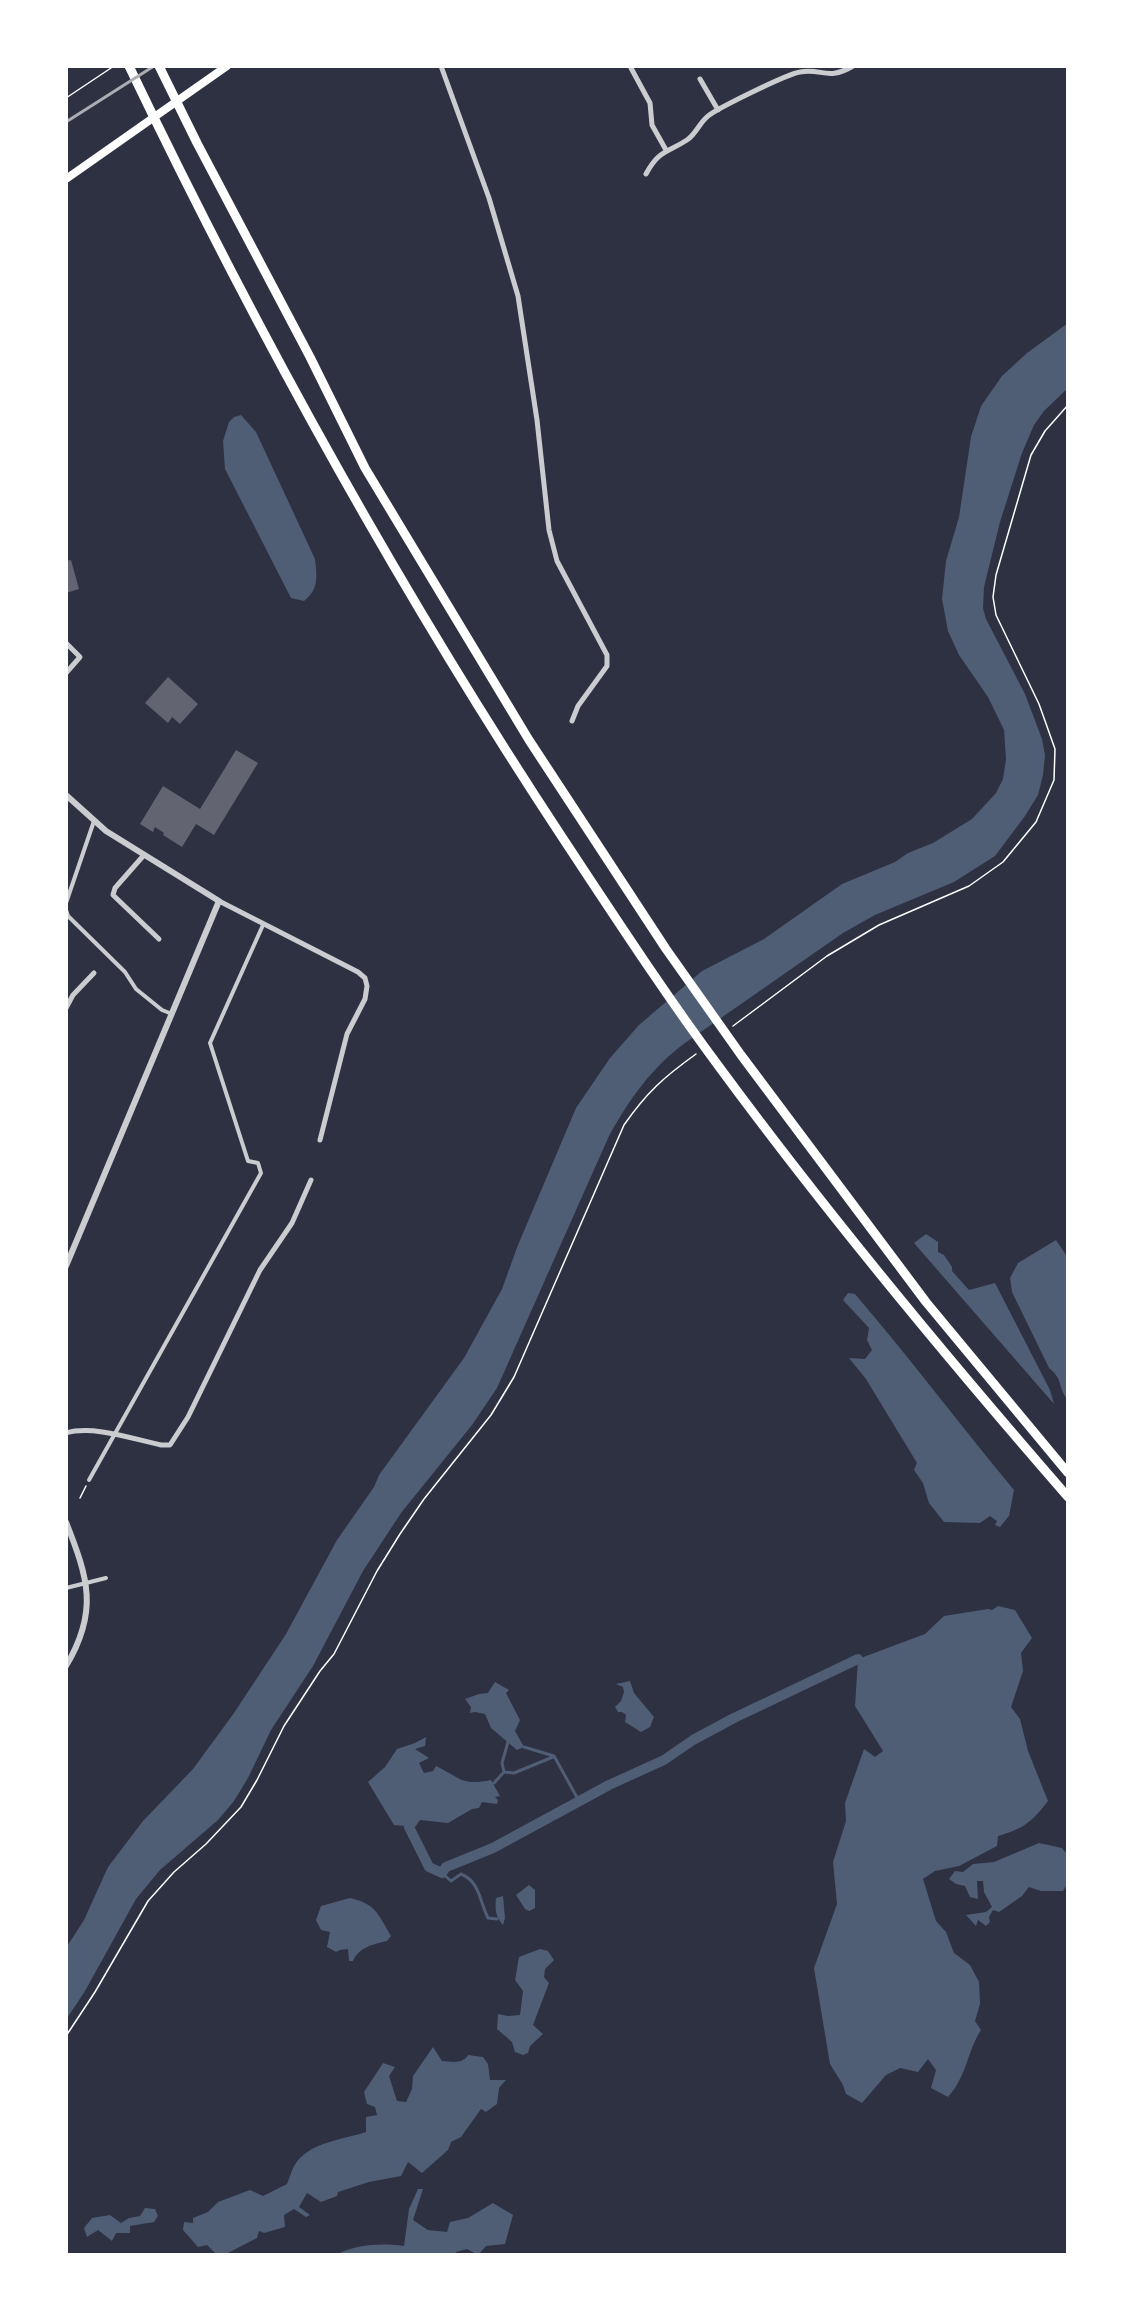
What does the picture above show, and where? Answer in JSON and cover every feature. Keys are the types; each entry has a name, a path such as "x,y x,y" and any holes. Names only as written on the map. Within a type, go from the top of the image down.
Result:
{"highway":[{"path":"129,66 175,162 285,373 412,599 525,782 645,963 721,1069 916,1318 1068,1497"},
{"path":"159,66 365,468 428,576 535,750 666,949 741,1055 926,1302 1068,1473"}],"main road":[{"path":"66,179 227,66"}],"street":[{"path":"441,66 489,198 518,296 537,420 549,530 557,561 607,655 607,666 578,706 573,721"},
{"path":"646,174 653,160 666,150 688,139 708,116 718,110 805,69 839,74 853,66"},
{"path":"631,68 650,103 652,124 666,150"},
{"path":"700,79 718,110"},
{"path":"66,674 80,657 67,646"},
{"path":"67,798 144,855 219,901 358,972 364,978 367,986 365,999 347,1034 320,1140"},
{"path":"66,903 94,820"},
{"path":"144,855 115,888 113,895 159,939"},
{"path":"66,1266 219,901"},
{"path":"66,910 68,916 125,972 136,989 162,1010 172,1014"},
{"path":"89,1480 261,1173 258,1163 248,1161 210,1043 263,925"},
{"path":"66,1008 73,995 94,973"},
{"path":"66,1433 78,1429 161,1445 170,1445 177,1438 260,1270 292,1223 311,1180"},
{"path":"66,1522 83,1568 87,1617 77,1647 66,1666"},
{"path":"66,1588 106,1578"}],"path":[{"path":"66,98 114,66"},
{"path":"731,1028 827,956 879,925 969,886 1003,862 1036,822 1054,780 1055,749 1039,704 996,615 993,597 996,575 1031,455 1045,430 1068,405"},
{"path":"66,2036 95,1992 148,1901 174,1872 206,1844 241,1807 284,1726 334,1653 377,1571 400,1534 424,1499 491,1415 514,1377 624,1125 643,1098 696,1054"},
{"path":"80,1498 89,1480"}],"water":[{"path":"1068,323 1068,388 1044,411 1034,425 1022,453 1000,522 984,587 983,608 986,619 1025,694 1042,739 1045,755 1038,795 995,856 954,882 875,915 843,933 685,1043 642,1085 609,1136 497,1388 472,1425 401,1513 363,1571 313,1666 271,1730 234,1801 218,1820 160,1870 136,1899 85,1991 66,2020 66,1948 84,1920 108,1867 143,1821 193,1769 234,1713 286,1634 337,1540 374,1487 379,1475 464,1358 502,1289 518,1245 576,1108 610,1058 639,1025 702,971 764,939 842,884 933,843 972,819 996,793 1003,779 1006,759 1004,730 988,697 959,655 948,631 942,599 946,561 959,517 971,437 981,406 1002,376 1027,353"},
{"path":"241,415 256,432 315,559 315,587 304,601 291,598 225,469 223,441 229,422"},
{"path":"926,1234 938,1242 938,1252 944,1255 952,1271 969,1290 995,1283 1050,1390 1054,1404 914,1243"},
{"path":"1056,1240 1068,1258 1068,1400 1057,1376 1049,1368 1012,1292 1010,1278 1018,1263"},
{"path":"848,1293 855,1294 1014,1490 1009,1516 1000,1527 995,1525 997,1521 990,1516 980,1523 944,1522 929,1503 923,1483 914,1470 917,1463 866,1379 849,1358 865,1359 872,1350 867,1340 869,1328 843,1300"},
{"path":"998,1606 1015,1610 1032,1638 1021,1653 1023,1671 1011,1707 1020,1719 1028,1751 1048,1801 1026,1824 998,1836 997,1846 959,1866 935,1871 923,1879 936,1921 946,1932 954,1953 970,1965 979,1982 980,2004 975,2021 981,2030 959,2081 948,2097 931,2088 936,2070 928,2059 918,2072 900,2068 886,2075 862,2103 846,2094 830,2064 814,1968 837,1904 833,1862 846,1821 845,1803 864,1749 875,1757 883,1751 855,1706 858,1659 925,1634 944,1616 992,1610"},
{"path":"630,1681 634,1693 654,1717 650,1727 641,1732 625,1722 626,1715 618,1712 615,1707 621,1701 624,1692 623,1687 616,1684"},
{"path":"495,1682 509,1690 506,1693 520,1720 515,1731 524,1747 517,1750 491,1728 485,1714 470,1713 471,1707 465,1699 488,1693"},
{"path":"426,1737 425,1746 415,1749 429,1758 419,1763 424,1773 433,1771 436,1766 467,1781 491,1780 500,1796 495,1797 498,1800 497,1804 482,1802 479,1808 472,1809 448,1823 420,1820 415,1827 394,1825 368,1782 385,1767 397,1749"},
{"path":"1039,1843 1062,1848 1067,1854 1068,1883 1063,1891 1041,1891 1029,1887 1022,1896 999,1912 993,1910 989,1917 990,1922 986,1926 978,1920 976,1926 966,1915 986,1912 992,1907 984,1892 983,1881 977,1881 978,1899 970,1897 965,1886 949,1879 955,1871 963,1872 973,1864 994,1862"},
{"path":"529,1885 535,1890 535,1908 529,1911 525,1909 516,1895"},
{"path":"503,1896 505,1918 503,1925 497,1915 496,1898"},
{"path":"350,1898 371,1907 391,1936 387,1941 363,1949 353,1961 349,1961 348,1949 336,1952 327,1947 330,1932 321,1930 316,1920 321,1906"},
{"path":"540,1949 548,1951 554,1960 545,1969 544,1977 549,1983 533,2025 543,2034 530,2046 528,2053 523,2055 515,2052 512,2042 497,2029 498,2014 520,2015 523,1991 515,1980 519,1957"},
{"path":"433,2047 442,2061 460,2061 468,2055 483,2057 488,2064 490,2080 506,2080 499,2088 497,2104 486,2112 481,2109 461,2137 451,2142 448,2150 422,2173 408,2162 401,2176 369,2182 338,2192 337,2196 321,2202 307,2193 299,2207 310,2215 306,2217 294,2209 284,2215 285,2227 264,2233 259,2231 257,2238 224,2255 217,2255 207,2245 198,2247 183,2230 184,2222 193,2223 193,2218 208,2212 218,2202 250,2190 263,2196 287,2184 300,2158 317,2147 366,2132 366,2117 377,2115 375,2107 367,2104 364,2092 383,2063 395,2067 389,2076 397,2101 406,2102 412,2089 413,2076"},
{"path":"418,2189 423,2189 413,2220 428,2230 447,2232 450,2222 468,2218 493,2203 513,2215 505,2244 486,2246 478,2255 467,2249 456,2252 456,2255 336,2255 370,2245 404,2246 409,2209"},
{"path":"145,2208 155,2209 158,2216 154,2222 130,2226 130,2233 116,2233 112,2241 98,2230 87,2237 84,2228 92,2218 110,2215 121,2223 129,2218 140,2216"}],"building":[{"path":"71,560 79,589 66,593 66,561"},
{"path":"168,677 198,704 180,724 172,717 168,723 145,703"},
{"path":"236,750 258,763 214,835 196,824 182,847 155,827 153,832 140,824 163,786 200,809"}],"waterway":[{"path":"409,1827 429,1867 442,1873 446,1867 493,1848 609,1785 664,1760 693,1740 734,1718 858,1659"},
{"path":"494,1783 504,1772 502,1763 508,1742"},
{"path":"524,1747 554,1756 579,1801"},
{"path":"504,1772 514,1773 553,1757"},
{"path":"442,1873 451,1881 461,1874 467,1877 476,1887 488,1918 497,1919"}],"railway":[{"path":"66,122 154,66"}]}
